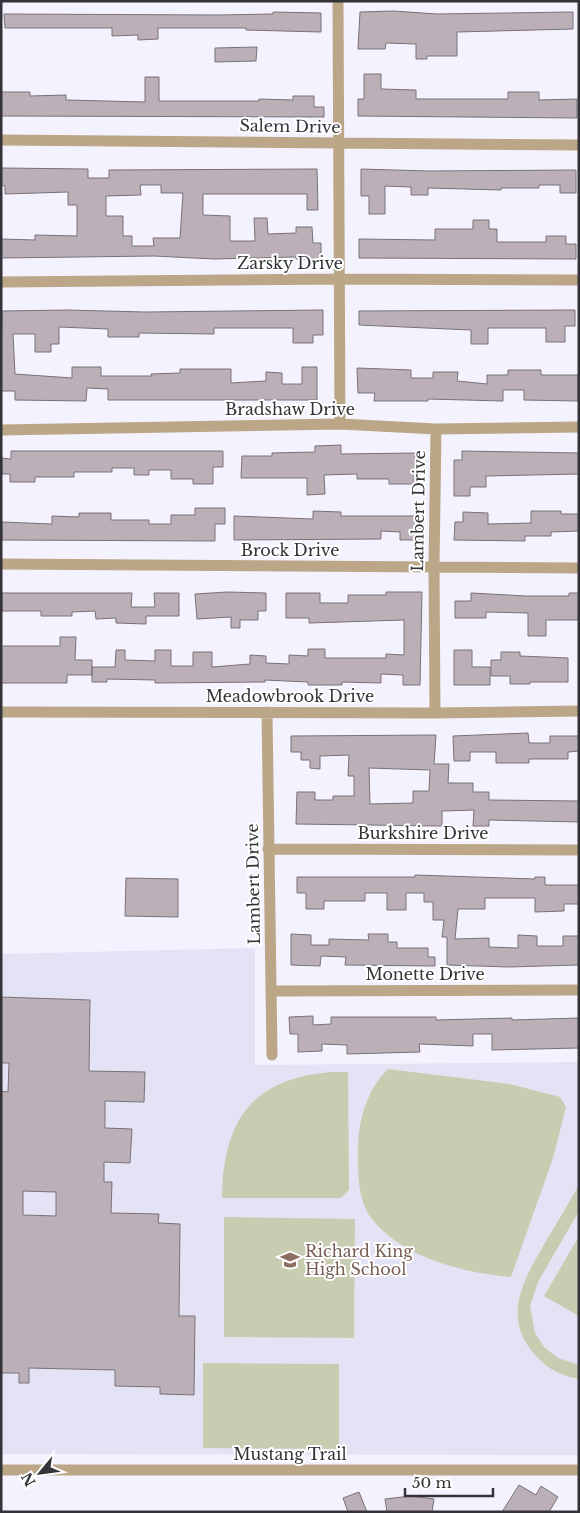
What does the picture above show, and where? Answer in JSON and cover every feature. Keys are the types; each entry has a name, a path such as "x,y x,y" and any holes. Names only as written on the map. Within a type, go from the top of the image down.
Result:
{"street":[{"path":"338,1 337,143 340,279 340,424"},
{"name":"Salem Drive","path":"1,140 579,145"},
{"name":"Zarsky Drive","path":"1,282 340,279 579,280"},
{"name":"Bradshaw Drive","path":"1,430 340,424 436,429 579,427"},
{"name":"Lambert Drive","path":"435,714 434,568 436,429"},
{"name":"Brock Drive","path":"1,564 579,568"},
{"name":"Meadowbrook Drive","path":"1,712 435,714 579,711"},
{"name":"Lambert Drive","path":"267,712 272,1055"},
{"name":"Burkshire Drive","path":"268,849 579,850"},
{"name":"Monette Drive","path":"272,991 579,990"},
{"name":"Mustang Trail","path":"1,1470 579,1470"}],"shaded area":[{"name":"Richard King High School","path":"255,948 255,1065 579,1062 579,1455 1,1454 1,954"}],"green space":[{"path":"388,1069 510,1084 560,1097 566,1107 553,1158 511,1277 473,1272 453,1267 414,1252 382,1230 369,1215 362,1199 359,1182 358,1148 360,1126 370,1095"},
{"path":"331,1072 348,1072 349,1190 341,1198 222,1198 228,1147 236,1126 247,1109 262,1095 280,1084 303,1076"},
{"path":"579,1185 579,1211 538,1282 530,1306 535,1333 544,1347 558,1358 579,1365 579,1379 558,1373 536,1356 522,1336 518,1322 518,1308 520,1295 531,1268"},
{"path":"224,1217 355,1219 354,1338 224,1337"},
{"path":"579,1236 579,1316 544,1296"},
{"path":"203,1363 339,1364 339,1449 203,1448"}],"building":[{"path":"393,11 437,14 573,12 573,29 457,32 457,56 427,56 427,59 416,59 416,44 386,43 385,49 358,49 360,12"},
{"path":"273,12 321,13 321,32 246,30 246,28 158,28 158,39 138,40 138,35 112,36 112,28 5,28 4,14 219,15 273,14"},
{"path":"257,47 256,61 215,62 215,48"},
{"path":"364,74 381,74 381,89 416,90 416,99 508,99 508,92 539,92 539,100 577,99 577,118 358,116 358,99 364,99"},
{"path":"145,77 159,77 159,101 293,100 293,96 314,96 314,107 324,107 324,117 1,116 1,92 30,92 30,96 66,95 66,100 145,102"},
{"path":"1,168 88,169 88,178 109,178 109,170 317,169 318,210 307,210 307,194 203,194 203,215 230,216 230,241 255,241 254,218 267,218 268,234 296,233 296,227 312,227 313,243 321,243 321,259 296,259 296,257 214,259 154,256 1,258 1,239 35,240 35,235 77,236 77,205 68,205 68,192 5,194 5,186 1,185","holes":["140,185 161,185 161,193 183,193 180,238 153,238 154,246 132,246 132,236 123,236 123,216 106,216 106,196 141,195"]},
{"path":"361,169 429,171 576,170 576,193 560,193 560,185 539,185 539,188 501,188 501,190 428,188 428,195 411,195 411,187 385,186 385,214 369,214 369,196 361,196"},
{"path":"473,220 489,220 489,229 497,229 497,242 546,242 546,236 566,236 566,244 576,244 576,259 359,258 359,239 435,240 435,229 473,229"},
{"path":"323,310 323,335 313,335 313,343 293,343 293,328 214,328 214,334 139,333 139,337 108,337 108,329 59,327 59,344 51,344 51,352 35,352 35,334 13,334 15,374 72,378 72,367 101,367 101,376 152,376 151,374 180,373 180,369 231,369 231,383 266,381 266,372 282,373 282,384 302,384 302,367 317,367 317,400 108,400 108,389 87,388 86,401 15,400 15,391 1,391 2,311 145,312"},
{"path":"575,310 575,326 565,326 565,342 546,342 546,328 488,328 488,344 471,344 471,330 359,325 359,311"},
{"path":"357,368 411,370 411,378 433,378 433,372 458,372 457,381 487,384 487,375 508,375 508,370 541,370 541,375 578,375 578,401 524,400 524,390 503,390 503,401 428,399 428,401 374,401 375,393 358,393"},
{"path":"341,445 341,454 415,453 414,484 389,484 389,479 357,479 357,474 324,475 325,494 307,495 307,478 241,478 242,456 272,456 272,453 315,452 315,446"},
{"path":"11,451 223,451 223,467 213,467 213,484 193,484 193,479 171,479 171,470 149,470 149,475 134,475 134,468 112,468 112,472 74,472 74,477 35,477 35,482 10,482 10,474 2,474 2,458 11,459"},
{"path":"462,451 579,453 579,474 486,476 486,487 470,487 470,496 454,496 454,460 462,460"},
{"path":"195,508 225,508 225,524 215,524 215,541 2,540 2,522 52,524 52,516 79,517 79,513 111,513 111,520 149,520 149,524 171,524 171,515 195,515"},
{"path":"313,511 341,512 341,516 421,516 420,540 400,540 400,532 381,531 381,539 234,540 234,516 313,519"},
{"path":"531,511 561,511 561,514 579,514 579,531 551,532 551,536 525,536 525,541 454,540 455,522 463,522 463,512 488,513 488,524 531,523"},
{"path":"227,592 266,593 266,611 258,611 258,620 240,620 240,628 231,628 231,617 197,619 195,594"},
{"path":"386,592 422,592 420,685 403,685 403,675 381,674 381,683 342,682 342,685 308,685 308,682 265,680 265,682 155,683 155,680 107,679 107,682 92,682 92,667 115,667 116,650 125,650 125,660 155,661 155,650 171,650 171,666 193,666 193,652 212,652 212,667 250,664 250,655 266,656 266,663 289,664 289,655 308,656 308,649 325,649 325,658 386,658 386,654 404,655 404,620 309,623 309,618 286,618 286,593 320,593 320,603 348,603 348,595 386,595"},
{"path":"2,593 132,593 131,607 155,607 154,593 179,593 179,616 146,616 146,624 116,623 116,618 96,619 95,611 72,612 72,616 41,616 41,611 2,611"},
{"path":"471,593 569,596 569,593 579,593 579,620 546,620 546,636 528,636 528,613 486,612 486,618 455,618 455,601 471,601"},
{"path":"60,637 76,637 75,660 92,660 92,675 67,675 67,683 1,683 1,646 60,646"},
{"path":"454,650 472,650 472,667 490,667 490,685 454,685"},
{"path":"501,652 520,652 520,656 568,658 568,682 510,684 510,676 491,676 491,660 501,660"},
{"path":"528,733 529,743 550,743 550,736 579,736 579,751 568,752 568,759 529,759 529,763 496,763 496,752 470,752 470,761 454,761 453,736"},
{"path":"436,735 434,764 449,764 448,783 473,783 473,792 489,792 489,800 579,801 579,822 489,820 489,826 473,826 474,810 442,811 442,826 296,824 297,792 315,792 315,800 333,800 333,796 354,796 354,776 348,776 349,755 320,756 320,769 310,768 310,760 301,760 301,752 291,752 291,736","holes":["369,768 430,770 429,791 413,791 413,803 370,804"]},
{"path":"415,875 535,879 535,877 545,877 545,885 579,885 579,904 564,904 564,911 535,912 535,898 485,898 485,909 458,909 455,939 489,938 489,947 518,948 518,935 537,936 537,946 563,946 563,936 579,936 578,965 509,967 447,965 447,937 442,937 444,920 433,920 433,902 424,902 424,893 406,893 406,910 387,910 387,893 365,893 365,901 324,901 324,909 306,909 306,893 297,893 297,877 415,877"},
{"path":"126,878 178,879 178,917 125,916"},
{"path":"291,934 311,935 311,945 329,945 329,939 369,940 368,934 388,934 388,942 397,942 397,948 428,948 428,957 435,957 435,966 345,965 346,957 321,956 320,966 291,965"},
{"path":"1,997 90,1000 89,1071 145,1072 144,1102 105,1101 105,1128 132,1129 130,1163 104,1162 104,1182 112,1182 111,1213 159,1214 158,1223 180,1224 179,1316 195,1316 194,1395 160,1394 160,1387 115,1386 115,1370 29,1368 29,1383 19,1383 19,1373 1,1373 1,1091 8,1092 9,1063 1,1063","holes":["23,1191 56,1192 56,1216 23,1215"]},
{"path":"313,1016 313,1025 331,1024 331,1017 436,1017 436,1020 579,1018 579,1048 492,1050 492,1034 473,1034 473,1046 419,1044 420,1052 347,1054 347,1045 322,1044 322,1051 298,1052 298,1034 290,1034 289,1017"},
{"path":"519,1485 536,1495 541,1486 558,1497 549,1512 502,1512"},
{"path":"359,1492 367,1512 348,1512 343,1498"},
{"path":"411,1496 434,1499 432,1512 387,1512 385,1499"}],"place":[{"name":"Richard King High School","path":"290,1260"}]}
